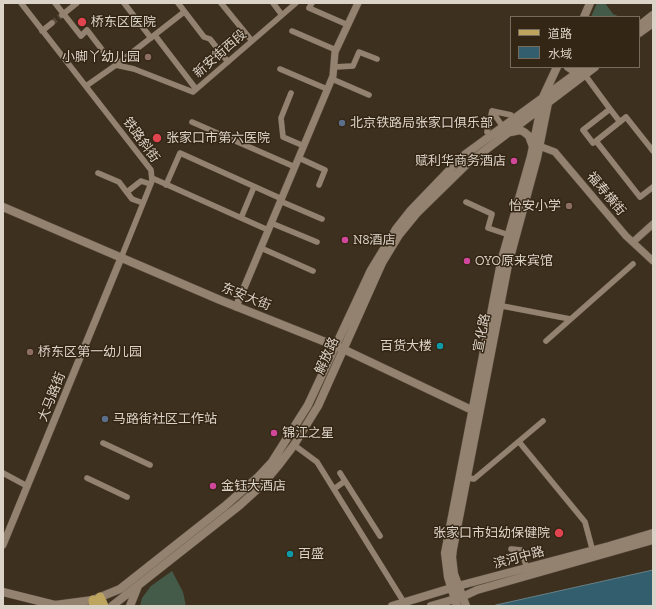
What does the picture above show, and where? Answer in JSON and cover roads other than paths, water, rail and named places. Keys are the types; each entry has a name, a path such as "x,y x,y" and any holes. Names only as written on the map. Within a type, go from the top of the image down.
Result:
{"main road":[{"path":"578,16 584,3"},
{"path":"584,16 590,3"},
{"path":"640,32 648,25 653,15"},
{"name":"宣化路","path":"466,606 458,601 452,557 463,477 496,305 509,247 556,68"},
{"name":"宣化路","path":"546,101 552,92 562,68"},
{"path":"570,68 574,71 584,71"},
{"path":"546,101 584,71"},
{"path":"552,92 584,71"},
{"name":"解放路","path":"3,592 55,605 95,601 120,589 258,478 272,462 308,405 371,270 396,229 411,210 463,156 540,110 546,101"},
{"name":"解放路","path":"112,606 240,505 268,478 294,444 318,406 375,276 399,235 418,213 467,164 506,130 546,101"},
{"name":"宣化路","path":"509,247 509,235 536,147 540,110"},
{"path":"506,130 520,130 524,132 529,136 536,147"},
{"name":"东安大街","path":"3,207 236,307 335,345 475,412"},
{"name":"滨河中路","path":"593,554 653,533"},
{"name":"滨河中路","path":"392,606 405,604 455,587 528,571 653,540"},
{"name":"滨河中路","path":"431,606 458,601 477,590 528,571"},
{"path":"130,606 140,584"},
{"path":"95,601 104,606"}],"street":[{"name":"铁路斜街","path":"21,3 149,167 151,181 121,258"},
{"path":"55,3 80,36 87,30 110,60"},
{"path":"63,14 77,3"},
{"path":"124,3 196,89"},
{"path":"178,3 204,37 210,39 228,62"},
{"path":"221,3 252,41"},
{"path":"273,3 282,15"},
{"name":"新安街西段","path":"116,65 134,69 193,92 296,3"},
{"path":"312,3 309,8 348,25"},
{"path":"236,307 332,79 334,67 333,60 336,50 358,3"},
{"path":"86,86 154,38 184,12"},
{"path":"42,30 52,23"},
{"path":"292,31 336,50"},
{"path":"334,67 353,66 359,52 377,59"},
{"path":"280,69 327,89"},
{"path":"584,71 620,122"},
{"path":"332,79 369,95"},
{"path":"291,93 281,118 283,137 304,146"},
{"path":"610,109 583,130 593,143 626,117 653,151"},
{"path":"492,111 506,130"},
{"path":"492,111 510,115"},
{"path":"487,132 492,111"},
{"path":"192,122 295,167"},
{"path":"596,141 640,197 653,187"},
{"name":"福寿横街","path":"536,147 555,152 633,242 653,261"},
{"path":"166,185 180,153 254,186 322,220"},
{"path":"299,158 325,170 319,185"},
{"path":"98,174 119,182 132,199 143,203"},
{"path":"127,192 141,180 151,181 166,185 241,218 317,242"},
{"path":"241,218 254,186"},
{"path":"466,202 492,214 488,228 509,235"},
{"path":"633,242 653,224"},
{"path":"261,248 313,271"},
{"name":"大马路街","path":"3,545 121,258"},
{"path":"546,341 633,264"},
{"path":"496,305 570,320"},
{"path":"463,477 474,479 520,442 543,421"},
{"path":"520,442 585,522 593,554"},
{"path":"103,443 150,465"},
{"path":"294,444 318,462 405,604"},
{"path":"3,473 28,486"},
{"path":"340,474 380,536"},
{"path":"87,478 127,497"},
{"path":"334,489 345,482"},
{"path":"511,549 521,550 528,571"}],"water":[{"path":"653,570 653,606 493,606 496,605"}],"tunnel":[{"path":"52,23 62,15"}],"place":[{"name":"桥东区医院","path":"82,22"},
{"name":"小脚丫幼儿园","path":"148,57"},
{"name":"北京铁路局张家口俱乐部","path":"342,123"},
{"name":"张家口市第六医院","path":"157,138"},
{"name":"赋利华商务酒店","path":"514,161"},
{"name":"怡安小学","path":"569,206"},
{"name":"N8酒店","path":"345,240"},
{"name":"OYO原来宾馆","path":"467,261"},
{"name":"百货大楼","path":"440,346"},
{"name":"桥东区第一幼儿园","path":"30,352"},
{"name":"马路街社区工作站","path":"105,419"},
{"name":"锦江之星","path":"274,433"},
{"name":"金钰大酒店","path":"213,486"},
{"name":"张家口市妇幼保健院","path":"559,533"},
{"name":"百盛","path":"290,554"}]}
